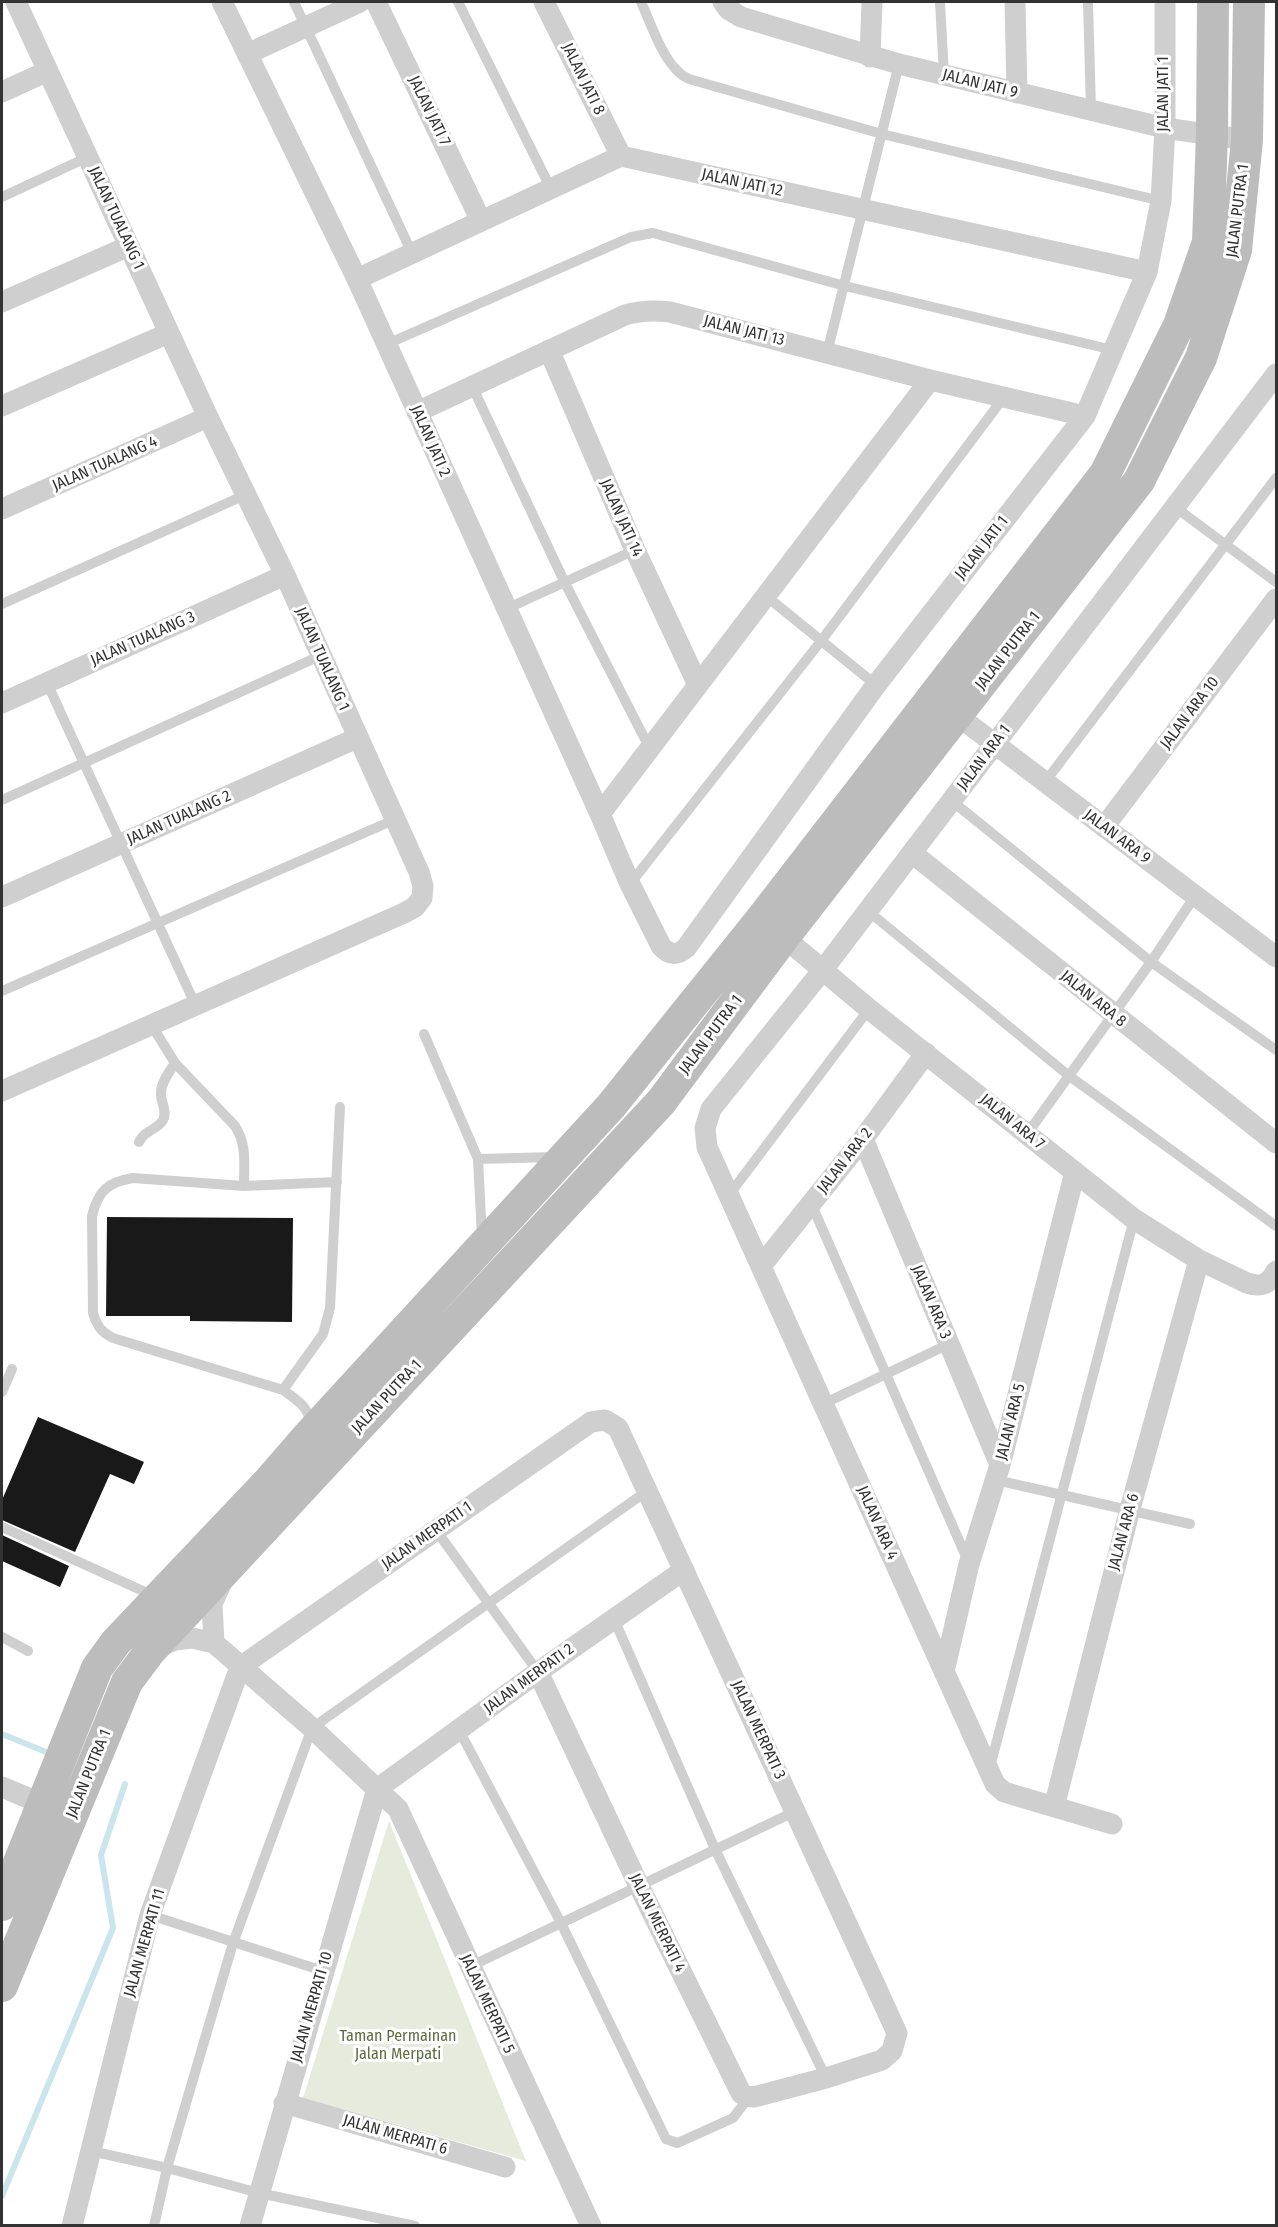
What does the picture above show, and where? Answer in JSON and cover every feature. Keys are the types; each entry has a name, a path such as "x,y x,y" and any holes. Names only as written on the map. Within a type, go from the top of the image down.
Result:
{"main road":[{"name":"JALAN PUTRA 1","path":"2,1905 97,1668 116,1642 173,1607 228,1568 661,1102 773,928 1106,474 1179,324 1208,242 1213,2"},
{"name":"JALAN PUTRA 1","path":"2,1986 127,1682 152,1650 173,1607 269,1481 308,1436 773,928 958,716 1139,481 1201,358 1236,250 1247,140 1249,2"}],"street":[{"name":"JALAN TUALANG 1","path":"2,1091 152,1026 195,1004 404,914 422,898 423,886 396,819 357,738 322,655 208,417 16,2"},
{"name":"JALAN JATI 2","path":"222,2 357,279 630,884"},
{"path":"247,54 360,2"},
{"name":"JALAN JATI 7","path":"376,2 481,221"},
{"name":"JALAN JATI 8","path":"544,2 621,156"},
{"name":"JALAN JATI 9","path":"723,2 728,9 741,17 870,57 1165,128 1247,140"},
{"path":"870,57 872,2"},
{"path":"1015,2 1017,93"},
{"name":"JALAN JATI 1","path":"630,884 661,946 666,952 680,953 686,948 876,685 1085,416 1147,272 1161,201 1165,128 1165,2"},
{"path":"2,92 48,71"},
{"path":"357,279 621,156"},
{"name":"JALAN JATI 12","path":"621,156 1147,272"},
{"path":"2,302 129,246"},
{"name":"JALAN JATI 13","path":"417,412 625,315 655,310 930,380 1085,416"},
{"path":"2,406 169,333"},
{"name":"JALAN JATI 14","path":"549,350 635,550 698,685"},
{"path":"600,814 930,380"},
{"name":"JALAN ARA 1","path":"707,1147 705,1128 711,1109 868,911 1175,507 1270,386"},
{"name":"JALAN TUALANG 4","path":"2,509 208,417"},
{"name":"JALAN TUALANG 3","path":"2,703 285,575"},
{"name":"JALAN ARA 10","path":"1104,827 1276,599"},
{"name":"JALAN ARA 9","path":"958,716 1276,957"},
{"name":"JALAN TUALANG 2","path":"2,897 357,738"},
{"name":"JALAN ARA 8","path":"912,853 1276,1143"},
{"name":"JALAN ARA 7","path":"773,928 869,1009 1134,1219 1199,1260 1255,1286 1263,1286 1270,1281 1276,1271"},
{"name":"JALAN ARA 2","path":"761,1266 863,1139 926,1053"},
{"name":"JALAN ARA 3","path":"863,1139 949,1344 998,1472"},
{"name":"JALAN ARA 4","path":"707,1147 989,1772 1000,1790 1112,1824"},
{"name":"JALAN ARA 5","path":"944,1672 969,1564 998,1472 1075,1172"},
{"name":"JALAN ARA 6","path":"1054,1807 1130,1509 1199,1260"},
{"name":"JALAN MERPATI 1","path":"240,1667 591,1422 605,1420 618,1428"},
{"name":"JALAN MERPATI 3","path":"618,1428 897,2032 892,2051 882,2060 826,2078"},
{"path":"152,1650 175,1640 192,1638 214,1643 212,1604 228,1568"},
{"name":"JALAN MERPATI 2","path":"376,1789 684,1570"},
{"name":"JALAN MERPATI 5","path":"214,1643 312,1728 398,1809 591,2226"},
{"name":"JALAN MERPATI 11","path":"72,2226 150,1915 240,1667"},
{"name":"JALAN MERPATI 4","path":"538,1672 738,2090 749,2097"},
{"path":"2,1787 42,1804"},
{"name":"JALAN MERPATI 10","path":"250,2226 376,1789"},
{"path":"749,2097 826,2078"},
{"name":"JALAN MERPATI 6","path":"284,2103 505,2167"}],"lane":[{"path":"294,2 412,253"},
{"path":"458,2 551,189"},
{"path":"641,2 669,62 681,75 882,134 1161,201"},
{"path":"940,2 944,75"},
{"path":"1088,2 1091,110"},
{"path":"827,352 899,64"},
{"path":"2,197 88,157"},
{"path":"387,344 642,234 664,235 845,286 1113,350"},
{"path":"472,386 564,581 650,749"},
{"path":"630,884 821,641 1004,397"},
{"path":"1045,782 1276,478"},
{"path":"2,604 245,495"},
{"path":"1175,507 1276,582"},
{"path":"506,609 635,550"},
{"path":"766,596 876,685"},
{"path":"2,800 322,655"},
{"path":"47,683 195,1004"},
{"path":"952,801 1151,962 1276,1050"},
{"path":"2,991 396,819"},
{"path":"1027,1134 1151,962 1195,896"},
{"path":"868,911 1068,1075 1276,1226"},
{"path":"729,1195 869,1009"},
{"path":"152,1026 175,1063 242,1136 244,1186"},
{"path":"424,1034 478,1159 482,1247"},
{"path":"140,1142 142,1136 161,1124 165,1117 160,1095 175,1063"},
{"path":"284,1390 322,1334 330,1308 340,1107"},
{"path":"478,1159 565,1156"},
{"path":"308,1436 311,1423 308,1410 284,1390 103,1333 96,1324 93,1312 92,1216 96,1201 105,1188 118,1180 133,1178 244,1186 338,1182"},
{"path":"811,1203 969,1564"},
{"path":"989,1772 1134,1219"},
{"path":"823,1404 949,1344"},
{"path":"2,1392 12,1369"},
{"path":"998,1472 1063,1495 1190,1524"},
{"path":"154,2226 167,2168 233,1943 312,1728 647,1491"},
{"path":"2,1527 173,1607"},
{"path":"436,1530 538,1672"},
{"path":"614,1619 715,1849 826,2078"},
{"path":"2,1637 28,1651"},
{"path":"459,1730 561,1923 666,2139 677,2143 730,2120 749,2097"},
{"path":"470,1966 796,1811"},
{"path":"150,1915 323,1971"},
{"path":"91,2151 167,2168 259,2193 415,2226"}],"green space":[{"name":"Taman Permainan Jalan Merpati","path":"389,1821 526,2161 303,2098"}],"building":[{"path":"107,1217 293,1218 292,1322 190,1321 190,1316 106,1316"},
{"path":"38,1417 144,1462 134,1484 110,1474 75,1552 2,1520 2,1500"},
{"path":"2,1535 69,1566 60,1587 2,1561"}],"waterway":[{"path":"2,1734 46,1752"},
{"path":"2,2196 113,1928 101,1855 125,1784"}]}
